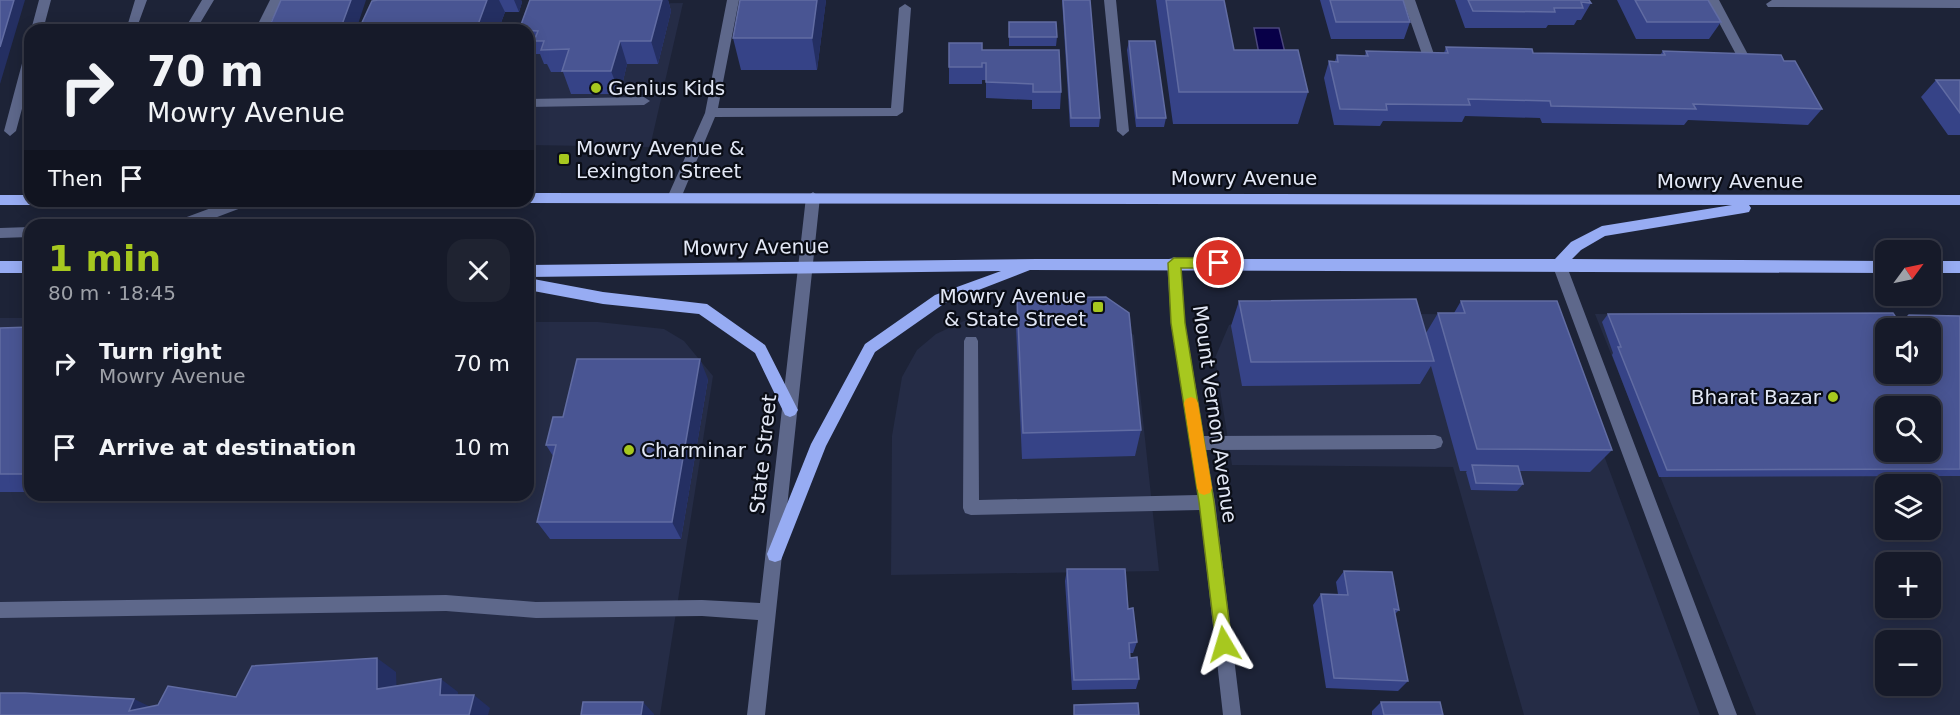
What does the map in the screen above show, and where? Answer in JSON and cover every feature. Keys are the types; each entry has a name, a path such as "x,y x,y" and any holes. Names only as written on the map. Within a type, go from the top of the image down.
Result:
{"main road":[{"name":"Mowry Avenue","path":"534,198 1960,200"},
{"path":"0,200 24,200"},
{"path":"1559,264 1576,246 1602,231 1792,200"},
{"name":"Mowry Avenue","path":"534,271 806,265 1174,263 1875,267"},
{"path":"776,554 819,444 870,348 940,299 1036,264"},
{"path":"0,267 24,267"},
{"path":"1941,267 1960,267"},
{"path":"534,285 603,298 702,308 760,349 790,410"}],"street":[{"path":"39,24 45,0"},
{"path":"132,24 141,0"},
{"path":"194,24 208,0"},
{"path":"264,24 276,0"},
{"path":"674,198 711,113 733,0"},
{"path":"1110,0 1123,131"},
{"path":"1409,0 1429,57"},
{"path":"1713,0 1748,64 1724,63"},
{"path":"1772,4 1960,4"},
{"path":"711,113 897,112 904,8"},
{"path":"10,131 24,78"},
{"path":"534,103 644,101"},
{"name":"State Street","path":"756,715 776,554 813,197"},
{"path":"197,219 228,207"},
{"path":"0,233 24,232"},
{"name":"Mount Vernon Avenue","path":"1174,263 1178,323 1207,502 1233,715"},
{"path":"1559,264 1728,715"},
{"path":"971,341 971,508 1207,502"},
{"path":"1197,443 1435,442"},
{"path":"0,610 446,603 536,610 674,608 767,612"}],"shaded area":[{"name":"Genius Kids","path":"683,3 650,147 534,145 534,24 528,24 534,5"},
{"path":"1254,28 1279,28 1288,65 1259,54"},
{"path":"1261,313 1552,315 1700,715 1524,715 1453,467 1232,465 1215,358 1229,325"},
{"path":"1595,314 1960,317 1960,715 1756,715"},
{"path":"1086,315 1116,322 1134,335 1159,571 891,575 892,436 902,377 917,350 936,334 964,321 987,316"},
{"path":"0,318 24,318 24,501 534,501 534,322 598,322 664,329 684,341 713,376 660,715 0,715"}],"building":[{"path":"0,0 14,0 0,47"},
{"path":"281,0 351,0 342,24 271,24"},
{"path":"487,0 478,24 361,24 372,1"},
{"path":"530,0 662,0 651,41 620,41 611,71 562,71 569,49 541,50 544,41 534,41 538,31 534,31 534,24 521,24"},
{"path":"740,0 817,0 812,38 733,38"},
{"path":"1063,0 1090,0 1100,118 1071,118"},
{"path":"1166,0 1224,0 1234,50 1298,50 1308,92 1179,92"},
{"path":"1330,0 1403,0 1410,22 1336,22"},
{"path":"1468,0 1589,0 1591,3 1581,2 1583,8 1554,8 1555,12 1473,11"},
{"path":"1635,0 1708,0 1721,22 1647,22"},
{"path":"1009,22 1056,22 1057,37 1009,37"},
{"path":"1129,41 1155,41 1166,118 1137,118"},
{"path":"949,43 982,43 982,50 1059,50 1061,92 1033,92 1033,84 986,82 986,63 982,63 982,67 949,67"},
{"path":"1446,47 1532,49 1533,53 1665,55 1663,51 1781,55 1784,61 1795,61 1822,109 1693,104 1696,109 1551,106 1550,101 1468,99 1470,105 1386,104 1387,110 1340,109 1329,61 1338,62 1337,55 1368,56 1366,51 1448,53"},
{"path":"1936,80 1960,80 1960,113"},
{"path":"1106,297 1129,313 1141,430 1023,433 1017,298"},
{"path":"1416,299 1434,361 1251,362 1239,301"},
{"path":"1461,301 1557,301 1612,450 1477,449 1438,313 1465,313"},
{"path":"1893,313 1896,318 1875,318 1875,384 1941,384 1941,318 1906,318 1909,315 1960,316 1960,469 1667,470 1618,347 1621,347 1608,314"},
{"path":"24,327 24,474 0,474 0,328"},
{"name":"Charminar","path":"577,359 700,359 672,522 537,522 556,445 546,445 553,417 563,417"},
{"path":"1472,465 1518,466 1523,484 1476,483"},
{"path":"1067,569 1125,569 1128,609 1133,608 1137,642 1129,643 1130,658 1137,657 1139,679 1074,680"},
{"path":"1344,571 1392,572 1399,610 1394,609 1408,681 1334,678 1321,594 1348,595"},
{"path":"377,658 377,689 441,679 440,695 474,695 469,715 0,715 0,693 134,699 129,711 158,705 168,686 236,697 252,666"},
{"path":"583,702 643,702 641,715 581,715"},
{"path":"1381,702 1440,702 1443,715 1384,715"},
{"path":"1138,703 1139,715 1074,715 1074,705"}],"slow traffic":[{"path":"1191,403 1204,488"}],"place":[{"name":"Genius Kids","path":"596,88"},
{"name":"Mowry Avenue & Lexington Street","path":"564,159"},
{"name":"Mowry Avenue & State Street","path":"1098,307"},
{"name":"Bharat Bazar","path":"1833,397"},
{"name":"Charminar","path":"629,450"}],"route":[{"path":"1219,263 1174,263 1178,323 1207,502 1224,644"}]}
